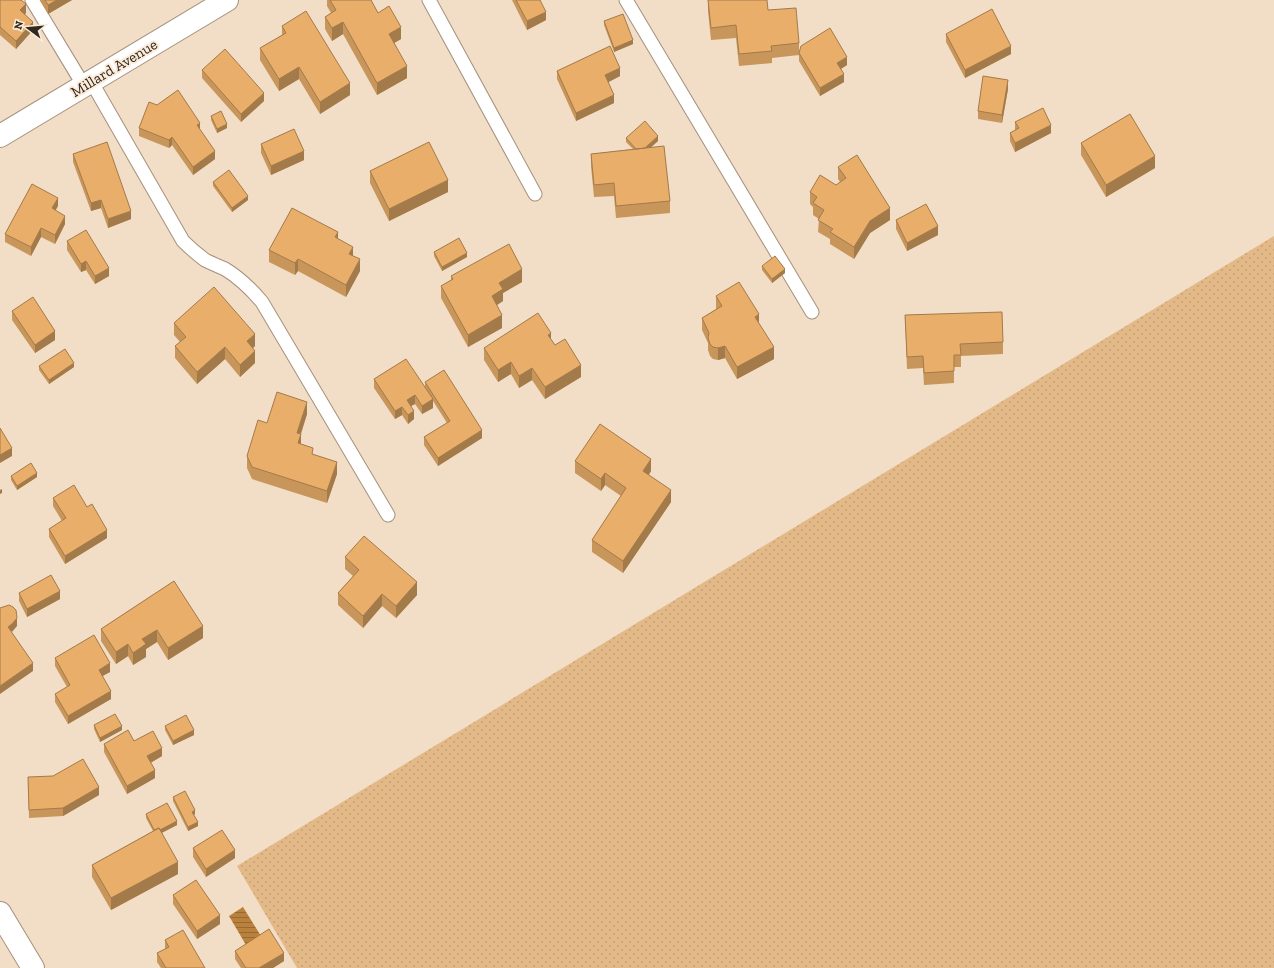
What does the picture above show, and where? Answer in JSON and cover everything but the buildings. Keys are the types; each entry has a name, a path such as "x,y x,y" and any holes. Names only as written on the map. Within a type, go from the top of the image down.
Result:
{"street":[{"name":"Millard Avenue","path":"0,136 227,0"},
{"path":"0,913 33,968"}],"lane":[{"path":"32,0 88,84 183,241 193,251 206,260 238,278 252,290 262,302 388,515"},
{"path":"428,0 535,194"},
{"path":"626,0 812,312"}],"shaded area":[{"path":"1274,236 1274,968 297,968 237,866"},
{"path":"243,907 261,936 246,945 229,916"}]}
